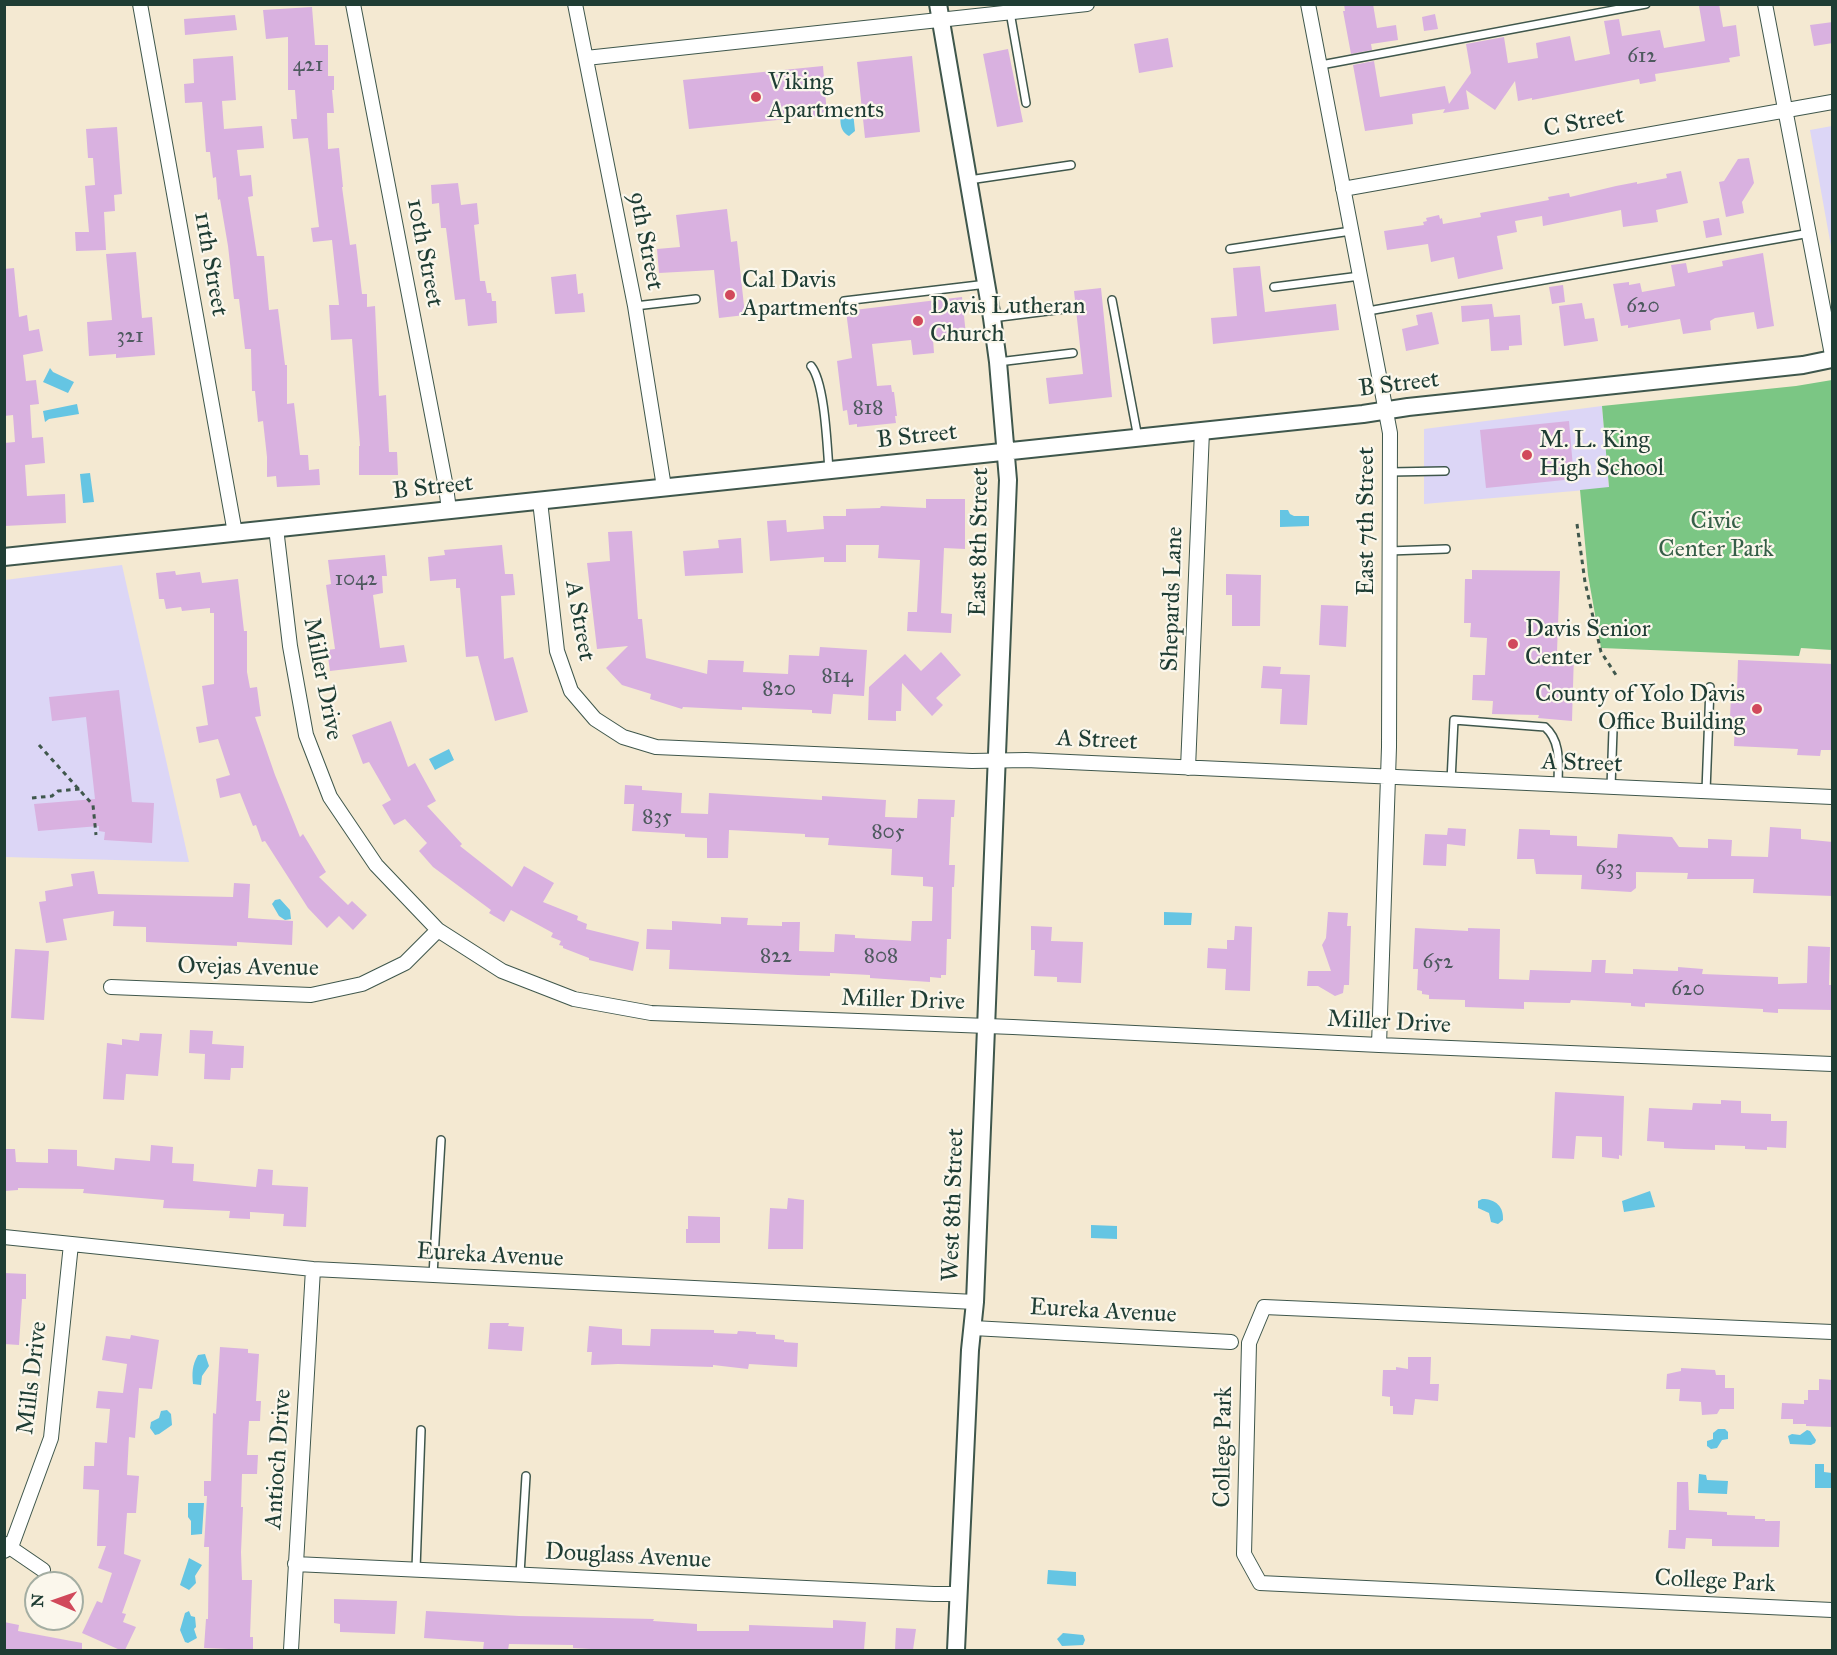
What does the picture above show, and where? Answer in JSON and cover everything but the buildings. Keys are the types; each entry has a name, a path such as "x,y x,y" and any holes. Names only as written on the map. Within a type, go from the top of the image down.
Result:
{"street":[{"name":"11th Street","path":"140,4 235,533"},
{"name":"10th Street","path":"352,4 449,510"},
{"name":"9th Street","path":"575,4 635,306 664,487"},
{"path":"586,58 940,12 1010,12 1087,4"},
{"name":"East 7th Street","path":"1308,4 1390,433 1388,777 1379,1045"},
{"path":"1765,4 1833,357"},
{"name":"East 8th Street","path":"940,12 993,318 1006,453 1008,480 997,761"},
{"name":"C Street","path":"1343,189 1833,102"},
{"name":"B Street","path":"4,557 1006,453 1387,411 1420,405 1803,365 1833,357"},
{"name":"Shepards Lane","path":"1188,768 1202,431"},
{"name":"A Street","path":"540,501 557,651 571,690 595,719 623,737 656,747 997,761 1026,760 1833,797"},
{"name":"Miller Drive","path":"276,528 290,646 306,735 330,797 376,865 438,930 502,971 574,999 651,1013 1833,1064"},
{"name":"West 8th Street","path":"956,1650 970,1350 975,1302 997,761"},
{"name":"Ovejas Avenue","path":"111,987 311,995 362,984 384,974 405,963 438,930"},
{"name":"Eureka Avenue","path":"4,1237 313,1269 975,1302"},
{"name":"Mills Drive","path":"43,1570 7,1547 51,1438 71,1245"},
{"name":"Antioch Drive","path":"291,1650 313,1269"},
{"name":"College Park","path":"1833,1332 1264,1307 1249,1343 1244,1554 1260,1583 1833,1610"},
{"name":"Eureka Avenue","path":"973,1328 1231,1342"},
{"name":"Douglass Avenue","path":"295,1564 958,1594"}],"lane":[{"path":"1321,65 1646,4"},
{"path":"1010,12 1026,103"},
{"path":"969,180 1071,165"},
{"path":"1230,249 1351,231"},
{"path":"1368,311 1810,233"},
{"path":"1274,287 1360,276"},
{"path":"844,301 987,284"},
{"path":"635,306 696,299"},
{"path":"1112,300 1138,438"},
{"path":"993,318 1064,309"},
{"path":"998,362 1073,353"},
{"path":"811,366 816,372 820,389 829,470"},
{"path":"1390,472 1445,471"},
{"path":"1389,551 1446,549"},
{"path":"1706,791 1710,687"},
{"path":"1451,781 1454,720 1545,727 1554,735 1558,754 1558,785"},
{"path":"1611,787 1613,730"},
{"path":"433,1275 441,1140"},
{"path":"416,1569 421,1430"},
{"path":"520,1574 526,1476"}],"path":[{"path":"1577,525 1585,582 1601,652 1618,678"},
{"path":"39,745 93,805 96,835"},
{"path":"32,798 52,796 58,791 80,789"}],"shaded area":[{"path":"1832,126 1832,252 1810,130"},
{"path":"1602,406 1609,488 1424,504 1424,429"},
{"path":"122,565 189,862 5,857 5,580"}],"green space":[{"name":"Civic Center Park","path":"1832,380 1832,650 1801,648 1799,656 1601,648 1588,575 1580,490 1609,487 1602,406 1796,386"}],"water":[{"path":"845,108 853,112 855,131 849,136 843,131 840,118 841,111"},
{"path":"50,368 53,372 74,382 68,393 43,382"},
{"path":"77,404 79,414 49,419 45,422 43,411"},
{"path":"90,473 94,502 83,503 80,474"},
{"path":"1280,510 1288,510 1294,516 1309,516 1309,526 1280,527"},
{"path":"449,749 454,760 435,770 429,759"},
{"path":"280,899 290,910 291,919 285,920 279,916 272,904 275,900"},
{"path":"1164,912 1192,913 1191,925 1164,925"},
{"path":"1650,1191 1655,1207 1624,1212 1622,1201"},
{"path":"1491,1200 1498,1205 1502,1211 1503,1220 1498,1224 1491,1222 1489,1213 1478,1208 1478,1201"},
{"path":"1091,1225 1117,1226 1117,1239 1091,1238"},
{"path":"205,1354 209,1366 202,1376 201,1385 193,1384 195,1362 198,1355"},
{"path":"167,1410 171,1414 172,1425 155,1435 150,1428 151,1422 159,1418 161,1411"},
{"path":"1718,1429 1725,1429 1728,1432 1728,1439 1722,1440 1717,1448 1711,1449 1707,1446 1707,1441 1713,1439 1713,1433"},
{"path":"1807,1430 1816,1440 1815,1443 1811,1445 1790,1444 1788,1436 1800,1435"},
{"path":"1815,1464 1824,1464 1824,1472 1832,1473 1832,1488 1815,1488"},
{"path":"1699,1474 1706,1475 1707,1480 1728,1481 1727,1494 1698,1493"},
{"path":"188,1503 204,1503 202,1534 191,1535"},
{"path":"189,1558 202,1565 195,1576 196,1583 189,1590 180,1585"},
{"path":"1048,1570 1076,1572 1076,1586 1047,1584"},
{"path":"189,1611 191,1616 195,1617 196,1627 194,1629 197,1638 188,1643 185,1642 180,1630 185,1613"},
{"path":"1063,1633 1083,1635 1085,1640 1083,1645 1062,1646 1057,1639"}],"place":[{"name":"Viking Apartments","path":"756,97"},
{"name":"Cal Davis Apartments","path":"730,295"},
{"name":"Davis Lutheran Church","path":"918,321"},
{"name":"M. L. King High School","path":"1527,455"},
{"name":"Davis Senior Center","path":"1513,644"},
{"name":"County of Yolo Davis Office Building","path":"1757,709"}]}
